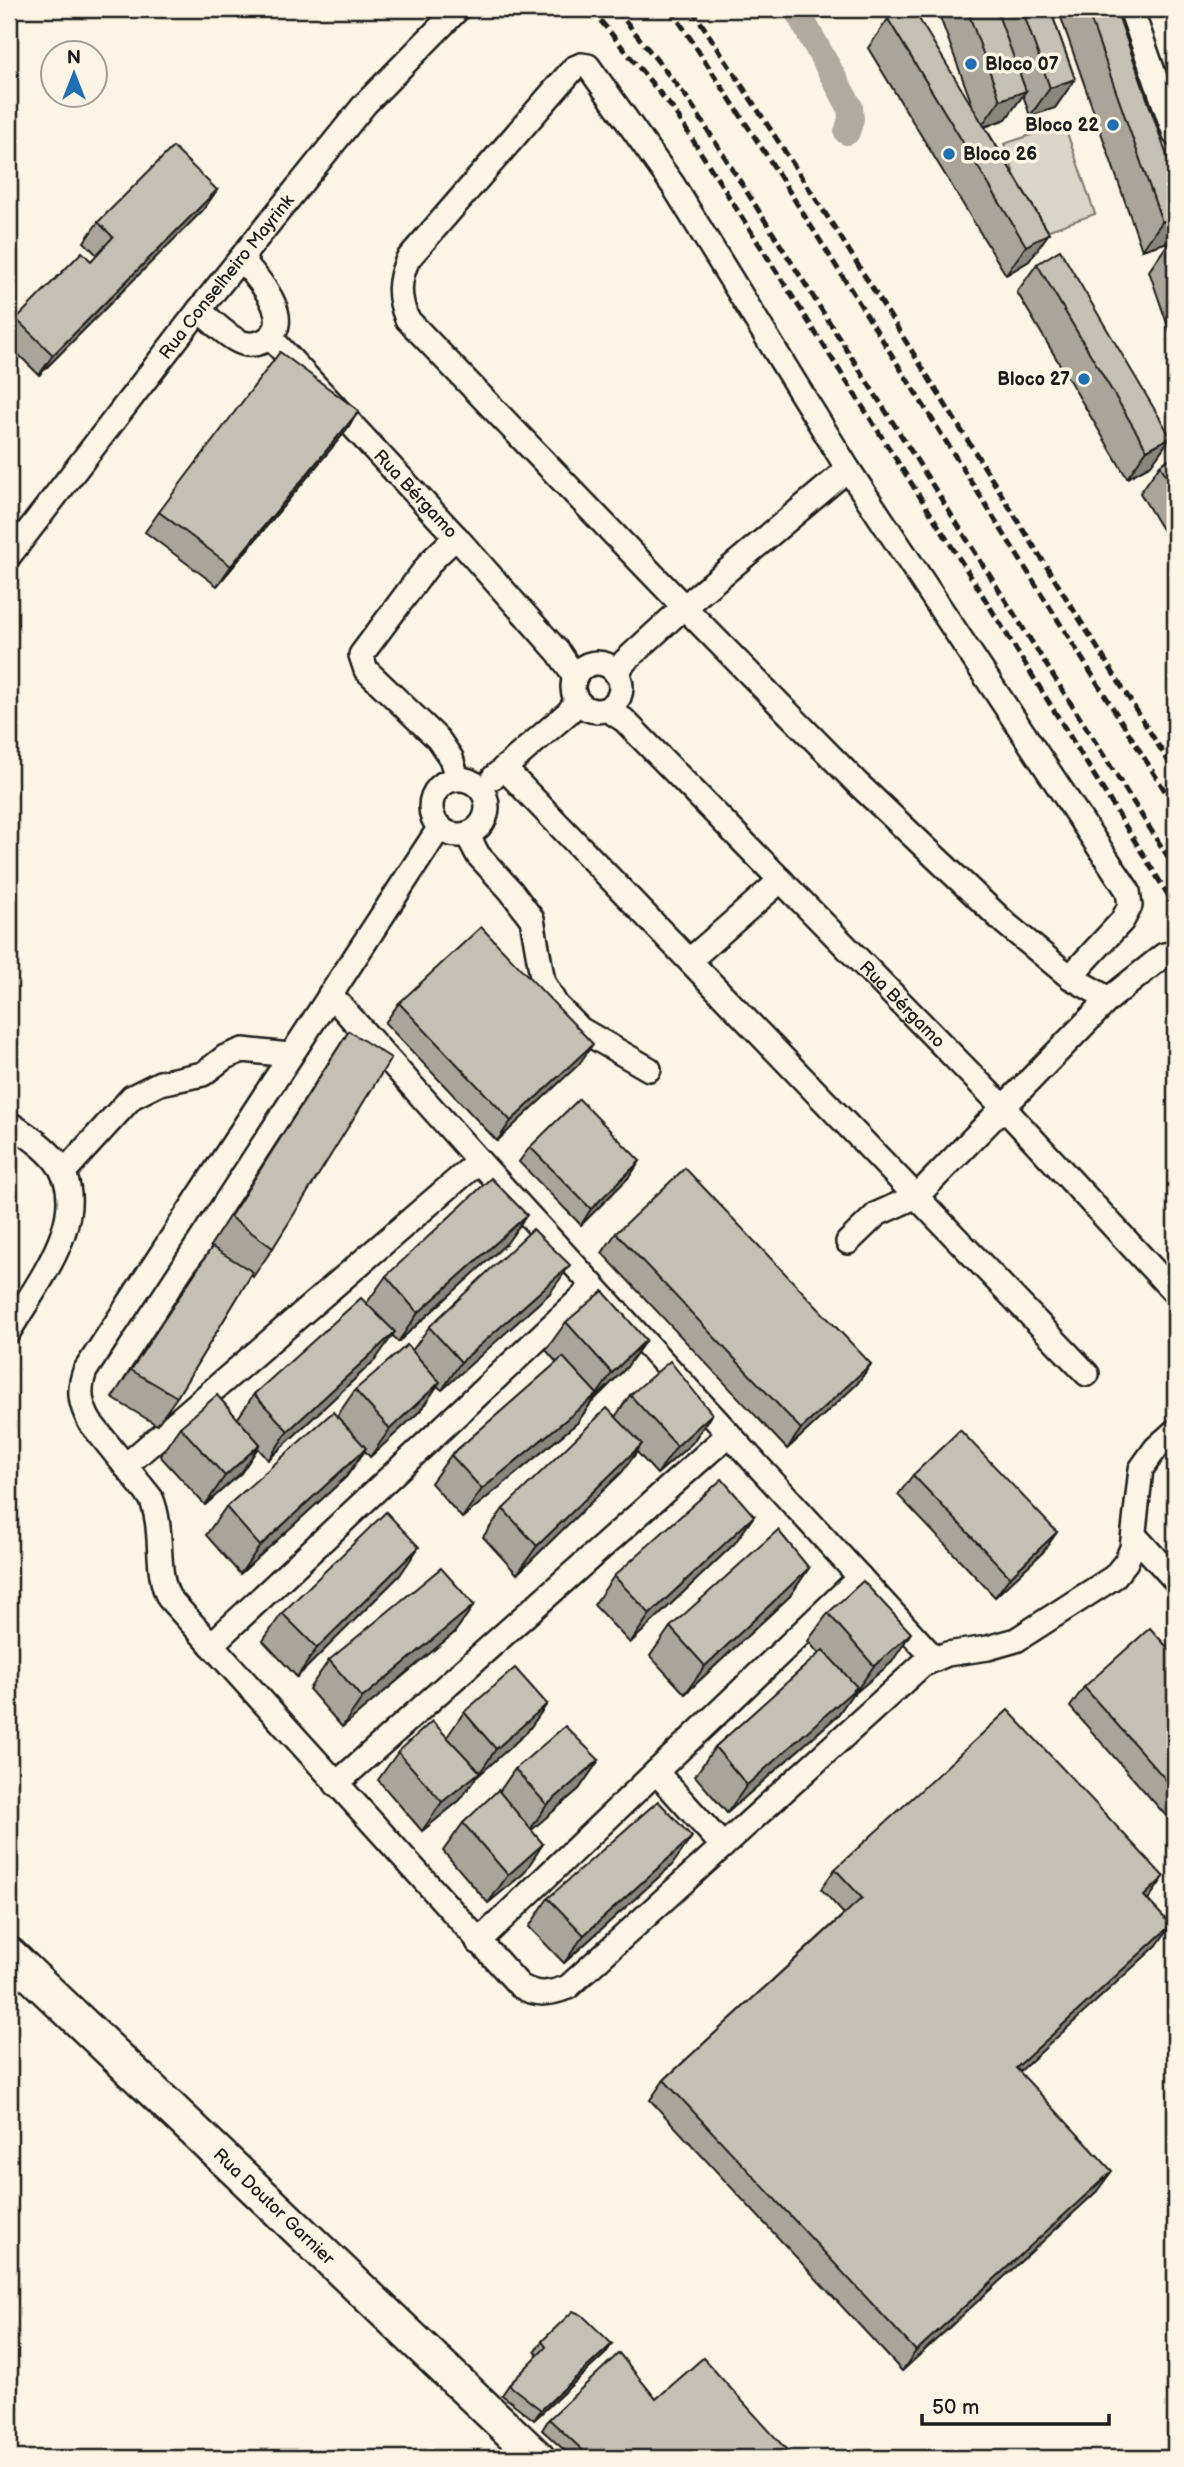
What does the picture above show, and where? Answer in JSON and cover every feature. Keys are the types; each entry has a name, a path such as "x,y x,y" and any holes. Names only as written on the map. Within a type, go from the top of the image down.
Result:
{"main road":[{"name":"Rua Doutor Garnier","path":"9,1954 538,2458"}],"street":[{"name":"Rua Conselheiro Mayrink","path":"9,556 199,310 365,104 458,9"},
{"path":"1131,9 1175,134"},
{"path":"1070,977 1122,921 1130,906 1128,891 848,469 673,185 588,66 574,68 408,260 400,275 399,289 407,319 684,607 867,792 1006,924 1070,977 1109,999"},
{"path":"199,310 236,341 248,345 270,337 278,316 274,304 262,283 241,259"},
{"name":"Rua Bérgamo","path":"270,337 456,537 559,653 591,700 781,880 1003,1107 1175,1293"},
{"path":"618,668 684,607 848,469"},
{"path":"456,537 432,560 366,645 362,655 366,670 438,738 451,758 457,778"},
{"path":"591,700 588,665 597,663 618,668"},
{"path":"480,788 591,700 620,695 618,668"},
{"path":"504,768 1087,1374"},
{"path":"457,778 470,780 480,788 487,800 487,815 479,827 467,834 452,834 440,827 433,816 431,803 436,791 457,778"},
{"path":"440,827 85,1371 80,1395 83,1410 151,1498 157,1513 164,1590 169,1598 520,1986 530,1992 543,1994 568,1987 922,1665 934,1658 1016,1640 1114,1577 1129,1556 1141,1469 1156,1448 1175,1431"},
{"path":"467,834 478,855 532,919 543,982 556,1005 580,1029 649,1069"},
{"path":"690,960 781,880"},
{"path":"848,1242 877,1214 917,1196 1109,999 1164,955 1175,954"},
{"path":"330,994 593,1287 934,1658"},
{"path":"63,1173 132,1097 160,1083 203,1074 225,1057 243,1050 289,1055"},
{"path":"9,1123 57,1161 69,1186 70,1214 58,1248 9,1331"},
{"path":"125,1466 479,1161"},
{"path":"211,1645 593,1287"},
{"path":"336,1784 729,1434"},
{"path":"1134,1535 1175,1580"},
{"path":"478,1942 860,1577"},
{"path":"656,1772 723,1846"}],"shaded area":[{"path":"1064,124 1095,214 1035,235 1004,144"}],"building":[{"path":"906,9 913,9 1049,233 1026,246 888,19"},
{"path":"967,9 996,9 1026,91 1000,100"},
{"path":"1022,9 1050,9 1075,79 1050,88"},
{"path":"1087,9 1116,9 1175,179 1175,217 1162,222"},
{"path":"173,147 217,190 53,355 16,319 82,252 91,261 113,237 98,222"},
{"path":"1175,240 1175,262 1169,242"},
{"path":"1060,250 1171,437 1147,450 1037,264"},
{"path":"280,352 359,411 231,566 159,512"},
{"path":"1175,455 1175,490 1160,465"},
{"path":"481,927 593,1044 511,1121 399,1003"},
{"path":"349,1031 391,1058 273,1248 230,1217"},
{"path":"579,1099 640,1161 591,1209 530,1147"},
{"path":"685,1168 871,1364 801,1429 616,1233"},
{"path":"491,1178 527,1215 418,1313 386,1276"},
{"path":"533,1229 570,1265 461,1362 429,1327"},
{"path":"212,1247 253,1272 177,1397 131,1370"},
{"path":"603,1291 646,1340 612,1373 566,1322"},
{"path":"361,1298 395,1332 288,1431 254,1394"},
{"path":"407,1345 440,1382 390,1429 355,1390"},
{"path":"563,1357 597,1394 482,1489 451,1455"},
{"path":"670,1361 712,1414 677,1446 630,1395"},
{"path":"217,1395 260,1444 225,1476 180,1427"},
{"path":"607,1408 642,1444 537,1546 503,1509"},
{"path":"333,1412 366,1448 260,1546 226,1507"},
{"path":"960,1430 1057,1532 1010,1577 913,1475"},
{"path":"722,1479 754,1516 650,1614 614,1576"},
{"path":"386,1512 419,1547 317,1648 282,1613"},
{"path":"778,1530 809,1568 705,1666 670,1627"},
{"path":"441,1568 474,1605 362,1698 329,1660"},
{"path":"863,1581 911,1633 874,1666 828,1613"},
{"path":"1150,1628 1175,1656 1175,1790 1084,1687"},
{"path":"823,1650 857,1687 747,1785 715,1747"},
{"path":"515,1668 547,1704 496,1749 464,1712"},
{"path":"1008,1710 1164,1877 1144,1896 1171,1925 1016,2068 1112,2171 916,2351 664,2080 862,1898 835,1869"},
{"path":"432,1721 480,1772 442,1802 398,1752"},
{"path":"565,1726 599,1760 547,1805 515,1769"},
{"path":"498,1790 543,1844 508,1875 463,1823"},
{"path":"658,1801 692,1837 584,1935 548,1898"},
{"path":"573,2311 582,2315 612,2344 541,2410 509,2385 546,2347 542,2341"},
{"path":"619,2353 656,2399 703,2358 794,2458 591,2458 549,2419"}],"waterway":[{"path":"796,9 850,107 851,119 847,132"}],"railway":[{"path":"591,9 673,109 980,591 1175,906"},
{"path":"616,9 688,99 1175,868"},
{"path":"671,9 769,159 1175,807"},
{"path":"692,9 838,233 1175,772"}],"place":[{"name":"Bloco 07","path":"971,64"},
{"name":"Bloco 22","path":"1113,125"},
{"name":"Bloco 26","path":"949,154"},
{"name":"Bloco 27","path":"1084,379"}]}
